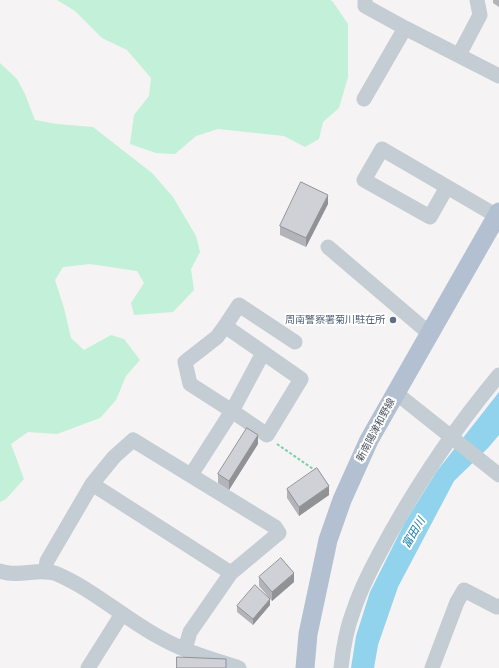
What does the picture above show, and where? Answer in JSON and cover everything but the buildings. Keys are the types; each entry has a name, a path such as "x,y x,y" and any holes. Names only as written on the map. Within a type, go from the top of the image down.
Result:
{"main road":[{"name":"新南陽津和野線","path":"304,668 308,634 328,540 342,500 363,452 498,214"}],"street":[{"path":"365,0 365,6 499,76"},
{"path":"459,55 480,15 477,0"},
{"path":"364,99 405,28"},
{"path":"447,187 430,217 364,180 382,149 447,187 498,214"},
{"path":"328,247 430,334"},
{"path":"225,326 301,379 267,435 190,384 185,362 217,337 238,305 295,342"},
{"path":"191,475 232,411 263,353"},
{"path":"341,668 344,645 352,613 361,590 382,548 409,501 454,440 464,419 499,375"},
{"path":"396,393 499,475"},
{"path":"45,572 47,561 92,484 114,457 133,440 275,527 279,533 231,572 190,632 185,649"},
{"path":"92,484 231,572"},
{"path":"0,571 21,574 45,572 56,574 97,595 122,614 160,638 185,649 239,668"},
{"path":"432,668 457,602 464,590 497,607 499,606"},
{"path":"88,668 122,614"}],"path":[{"path":"267,435 270,439 321,475"}],"green space":[{"path":"57,0 330,0 348,24 348,77 339,108 323,122 319,139 305,147 284,136 218,129 196,136 175,154 156,153 130,144 134,115 149,96 151,78 127,50 102,38 75,11"},
{"path":"0,63 17,79 25,94 35,120 57,124 93,127 152,173 173,197 196,236 200,252 191,269 194,290 173,312 134,315 131,303 144,283 137,271 90,264 63,267 55,280 64,308 71,338 84,350 111,335 124,339 140,360 126,376 116,400 100,418 57,434 28,432 11,444 24,479 6,499 0,502"}],"water":[{"name":"富田川","path":"499,392 499,435 488,448 454,481 398,587 378,645 374,668 351,668 356,636 370,592 405,522 437,471"}],"place":[{"name":"周南警察署菊川駐在所","path":"393,320"}]}
